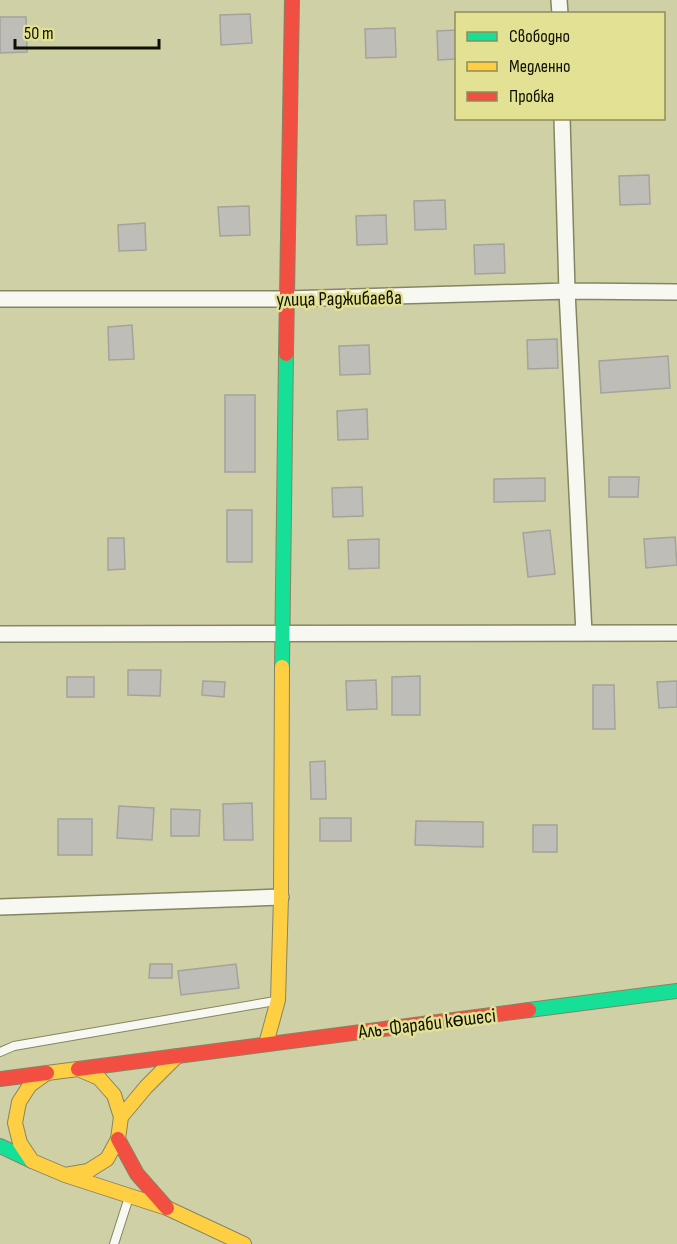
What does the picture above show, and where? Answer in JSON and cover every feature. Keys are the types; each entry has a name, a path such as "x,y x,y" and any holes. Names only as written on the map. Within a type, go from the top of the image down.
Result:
{"street":[{"path":"266,1044 278,1000 281,897 286,299 292,0"},
{"path":"562,120 567,291 584,633"},
{"name":"улица Раджибаева","path":"0,299 286,299 567,291 677,292"},
{"path":"0,634 677,633"},
{"path":"0,907 281,897"},
{"name":"Аль-Фараби көшесі","path":"78,1069 677,991"},
{"path":"121,1117 146,1087 177,1056"},
{"path":"0,1079 78,1069 99,1078 114,1095 121,1117 118,1139 106,1159 88,1171 65,1175"},
{"path":"32,1161 20,1143 15,1123 19,1102 30,1085 47,1073"},
{"path":"118,1139 137,1174 167,1209"},
{"path":"0,1146 65,1175 167,1209 244,1244"}],"lane":[{"path":"0,1052 14,1046 278,1000"},
{"path":"114,1244 130,1196"}],"building":[{"path":"250,14 252,43 221,45 220,15"},
{"path":"0,17 26,17 27,52 0,53"},
{"path":"395,28 396,57 366,58 365,29"},
{"path":"455,30 455,59 438,60 437,31"},
{"path":"649,175 650,204 620,205 619,176"},
{"path":"445,200 446,229 415,230 414,201"},
{"path":"249,206 250,235 220,236 218,207"},
{"path":"386,215 387,244 357,245 356,216"},
{"path":"145,223 146,250 119,251 118,225"},
{"path":"504,244 505,273 475,274 474,245"},
{"path":"132,325 134,359 109,360 108,327"},
{"path":"557,339 558,368 528,369 527,340"},
{"path":"369,345 370,374 340,375 339,346"},
{"path":"668,356 670,388 601,393 599,361"},
{"path":"225,395 255,395 255,472 225,472"},
{"path":"367,409 368,439 338,440 337,411"},
{"path":"609,477 639,477 638,497 609,497"},
{"path":"545,478 545,501 494,502 494,479"},
{"path":"362,487 363,516 333,517 332,488"},
{"path":"227,510 252,510 252,562 227,562"},
{"path":"550,530 555,574 528,577 523,533"},
{"path":"675,537 677,565 646,568 644,539"},
{"path":"108,538 124,538 125,569 108,570"},
{"path":"379,539 379,568 349,569 348,540"},
{"path":"128,670 161,670 160,696 128,695"},
{"path":"420,676 420,715 392,715 392,677"},
{"path":"67,677 94,677 94,697 67,697"},
{"path":"376,680 377,709 347,710 346,681"},
{"path":"203,681 225,682 224,697 202,695"},
{"path":"677,681 677,707 659,708 657,682"},
{"path":"593,685 614,685 615,729 593,729"},
{"path":"325,761 326,799 311,799 310,762"},
{"path":"252,803 253,840 224,840 223,804"},
{"path":"119,806 154,808 152,840 117,838"},
{"path":"171,809 200,810 199,836 171,836"},
{"path":"320,818 351,818 351,841 320,841"},
{"path":"58,819 92,819 92,855 58,855"},
{"path":"416,821 483,822 483,847 415,845"},
{"path":"533,825 557,825 557,852 533,852"},
{"path":"150,964 172,964 172,978 149,978"},
{"path":"236,964 239,988 181,995 178,971"}],"traffic: fast":[{"path":"282,667 286,354"},
{"path":"529,1010 677,991"},
{"path":"0,1146 32,1161"}],"traffic: slow":[{"path":"266,1044 278,1000 282,667"},
{"path":"121,1117 146,1087 177,1056"},
{"path":"65,1175 88,1171 107,1159 118,1139 121,1117 114,1095 99,1078 78,1069 47,1073 30,1085 19,1102 15,1123 20,1143 32,1161 65,1175 167,1208 244,1244"}],"traffic: jam":[{"path":"286,354 292,0"},
{"path":"78,1069 529,1010"},
{"path":"0,1079 47,1073"},
{"path":"118,1139 137,1174 167,1208"}]}
